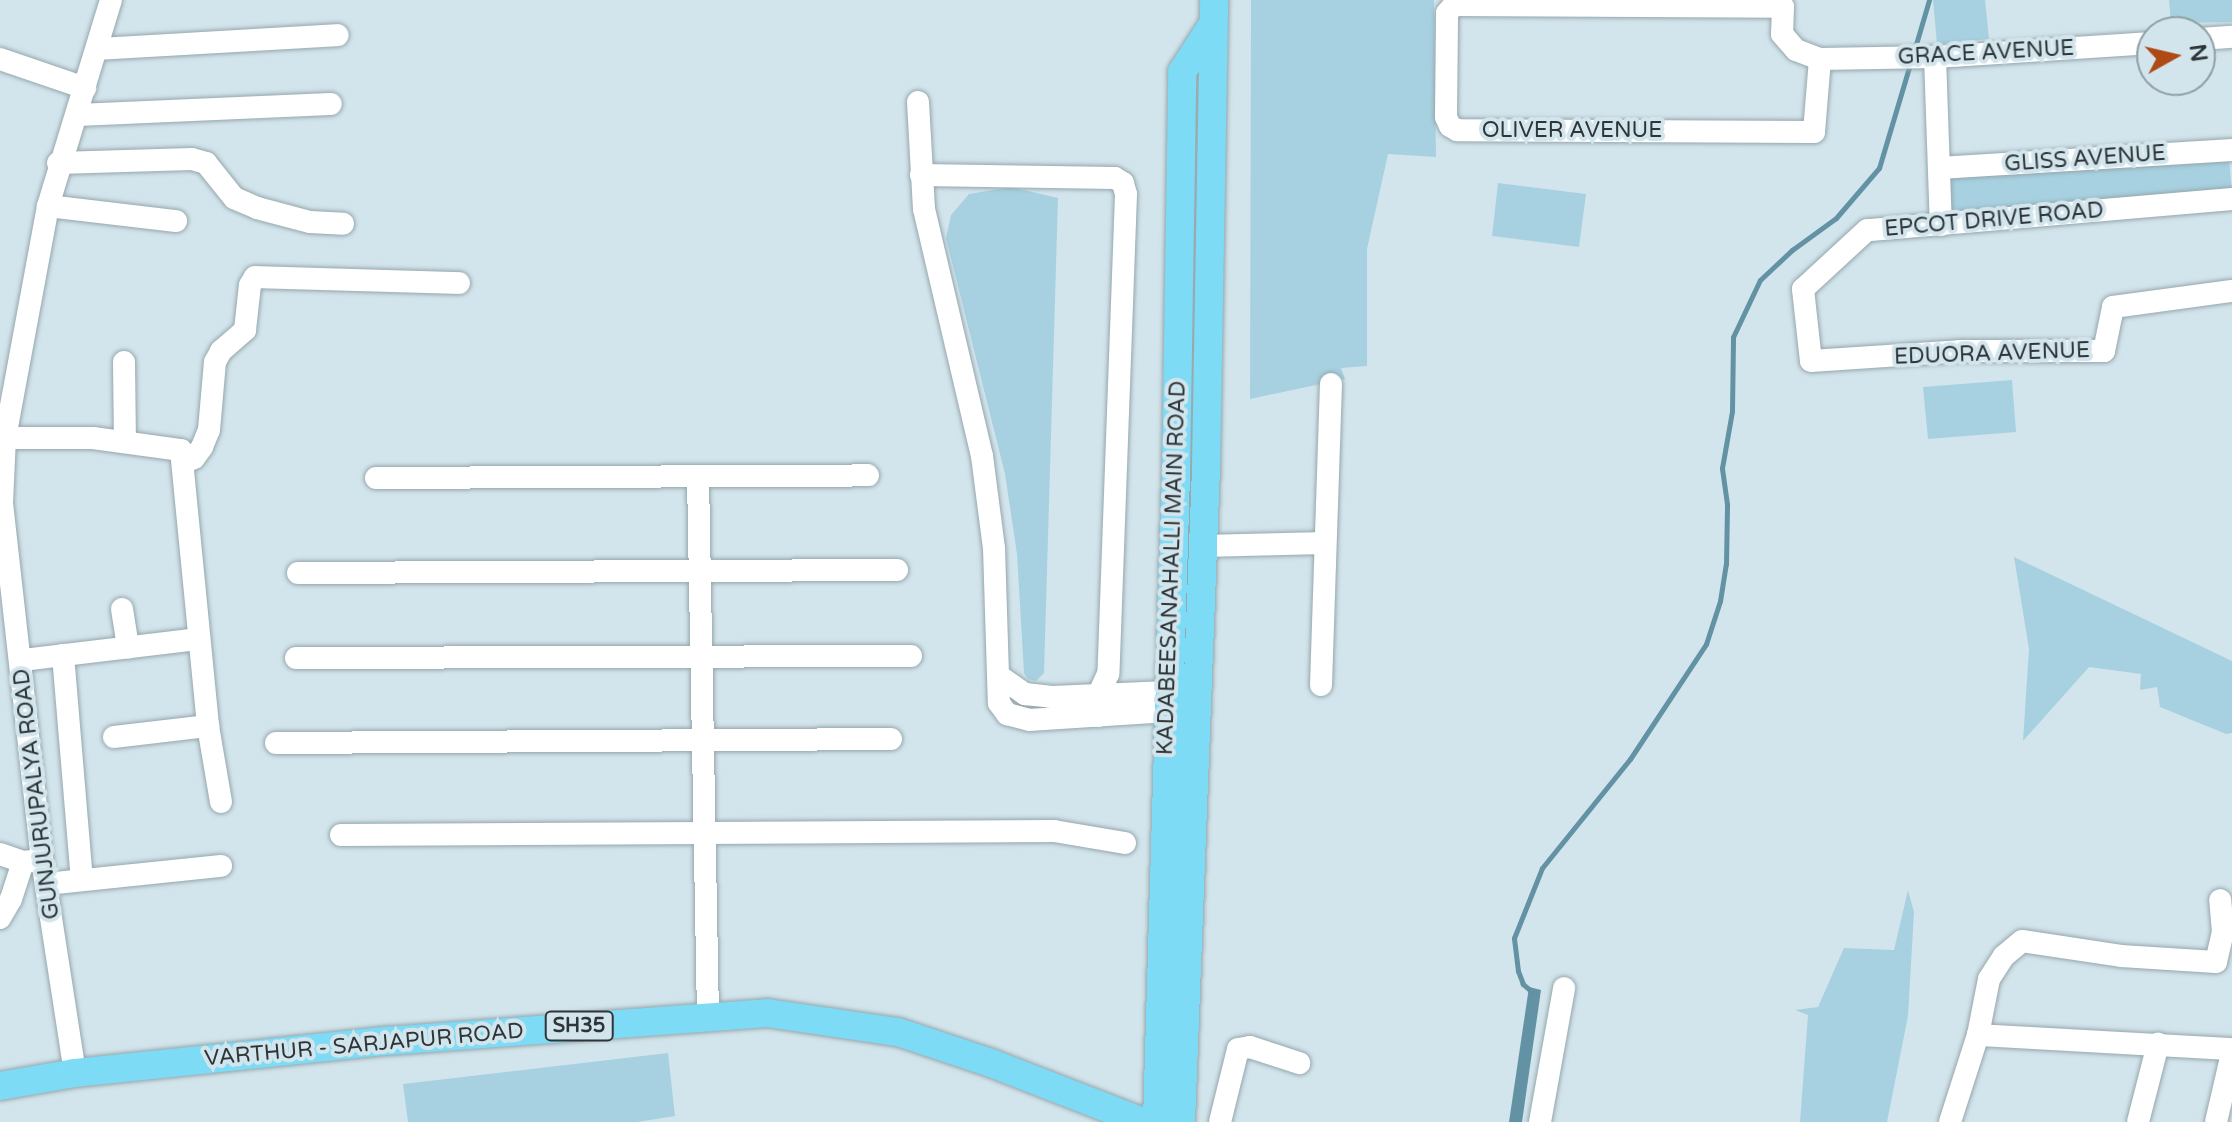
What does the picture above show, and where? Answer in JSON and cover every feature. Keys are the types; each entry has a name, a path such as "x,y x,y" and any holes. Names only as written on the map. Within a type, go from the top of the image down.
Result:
{"main road":[{"name":"KADABEESANAHALLI MAIN ROAD","path":"1181,1122 1203,546 1214,11"},
{"name":"KADABEESANAHALLI MAIN ROAD","path":"1157,1122 1176,474 1182,72 1214,11"},
{"name":"VARTHUR - SARJAPUR ROAD","path":"0,1086 75,1073 387,1041 708,1017 789,1014 898,1032 1005,1068 1143,1122"}],"street":[{"name":"GUNJURUPALYA ROAD","path":"75,1073 46,884 32,861 22,660 1,512 2,474 5,438 48,206 58,163 77,115 111,0"},
{"name":"OLIVER AVENUE","path":"1783,3 1782,34 1796,50 1820,59 1814,132 1457,130 1450,126 1446,117 1447,13 1454,5 1783,3"},
{"path":"98,49 338,35"},
{"name":"GRACE AVENUE","path":"1820,59 1935,57 2136,44"},
{"path":"1935,57 1941,225"},
{"path":"0,59 85,88"},
{"path":"918,102 924,209 982,456 994,548 999,676 1025,694 1098,705 1168,701"},
{"path":"77,115 331,104"},
{"name":"GLISS AVENUE","path":"1939,168 2232,150"},
{"path":"58,163 192,159 206,163 234,198 257,208 310,222 343,224"},
{"path":"921,175 1115,178 1123,183 1126,194 1108,674 1098,705"},
{"name":"EPCOT DRIVE ROAD","path":"1811,361 1803,289 1867,230 2232,199"},
{"path":"48,206 176,221"},
{"path":"184,463 194,458 209,430 215,362 221,351 245,330 250,285 255,277 459,283"},
{"name":"EDUORA AVENUE","path":"1811,361 1960,351 2104,351 2113,307 2232,291"},
{"path":"124,362 125,441"},
{"path":"1321,685 1331,384"},
{"path":"5,438 125,441 173,446 181,450 208,726 221,802"},
{"path":"376,478 868,475"},
{"path":"698,476 708,1017"},
{"path":"1203,546 1324,543"},
{"path":"298,573 897,570"},
{"path":"122,609 128,648"},
{"path":"22,660 199,639"},
{"path":"63,655 82,879"},
{"path":"296,658 911,656"},
{"path":"114,737 208,726"},
{"path":"276,743 891,739"},
{"path":"341,835 1054,831 1125,843"},
{"path":"0,854 32,861 0,918"},
{"path":"46,884 221,866"},
{"path":"1950,1122 1978,1035 1989,979 2004,956 2022,941 2121,956 2216,962 2223,932 2220,900"},
{"path":"1540,1122 1564,988"},
{"path":"1978,1035 2232,1051 2216,1122"},
{"path":"2138,1122 2158,1044"},
{"path":"1220,1122 1238,1049 1250,1047 1299,1063"}],"shaded area":[{"path":"1251,0 1434,0 1436,157 1388,154 1367,249 1367,366 1341,368 1345,379 1250,399"},
{"path":"1933,0 1985,0 1989,39 1937,44"},
{"path":"2169,0 2232,0 2232,22 2216,22 2216,16 2170,16"},
{"path":"2229,158 2232,193 1949,211 1947,175"},
{"path":"1498,183 1586,194 1579,247 1492,236"},
{"path":"1011,187 1058,198 1044,673 1036,681 1028,679 1024,673 1017,554 1005,474 946,238 951,215 969,194"},
{"path":"2012,380 2016,432 1928,439 1923,387"},
{"path":"2014,557 2232,661 2232,733 2226,734 2160,707 2157,687 2140,690 2141,674 2089,667 2023,741 2029,649"},
{"path":"1908,890 1914,912 1908,1016 1887,1122 1800,1122 1808,1015 1795,1010 1818,1007 1844,948 1894,950"},
{"path":"1529,987 1541,990 1522,1122 1509,1122"},
{"path":"668,1053 675,1116 637,1122 408,1122 403,1084"}],"waterway":[{"path":"1914,51 1929,0"},
{"path":"1531,991 1523,984 1518,971 1514,938 1542,868 1630,759 1706,644 1720,601 1726,564 1727,504 1722,468 1732,411 1733,337 1760,280 1792,250 1836,218 1879,168 1910,64"}]}
